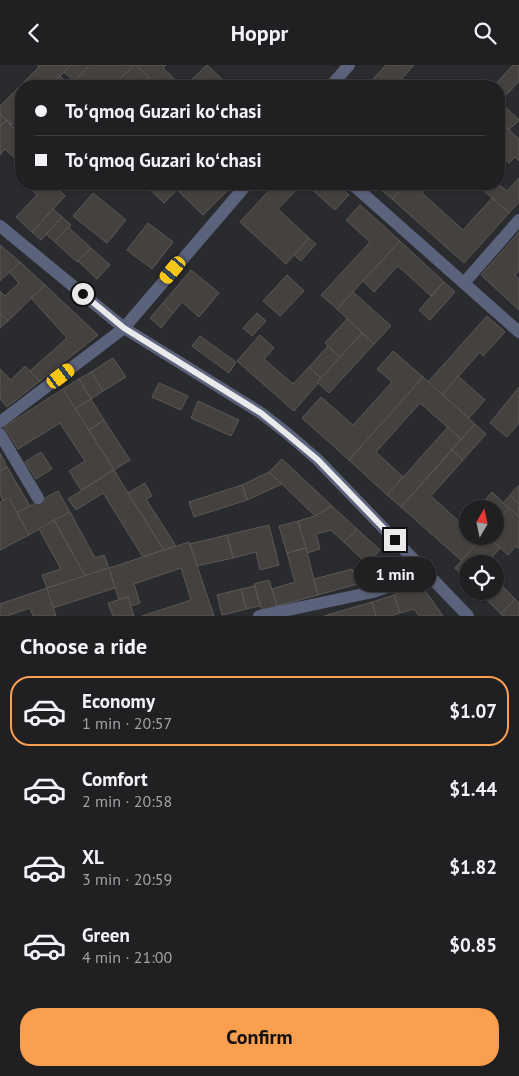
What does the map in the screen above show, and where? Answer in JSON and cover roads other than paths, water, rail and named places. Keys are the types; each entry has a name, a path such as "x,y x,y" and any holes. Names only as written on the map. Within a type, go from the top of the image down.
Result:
{"street":[{"path":"336,80 349,65"},
{"path":"0,422 124,328 242,190"},
{"path":"359,190 519,332"},
{"path":"464,283 519,221"},
{"path":"0,226 124,328 261,413 288,435 318,460 468,616"},
{"path":"0,434 38,498"},
{"path":"259,616 373,592 390,586 421,567"}]}
